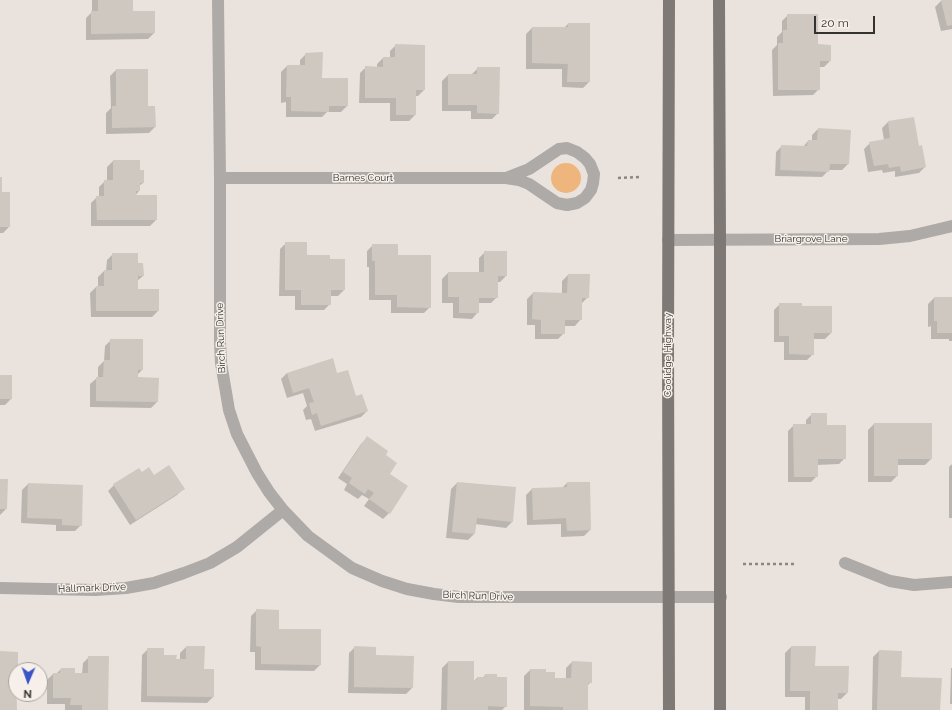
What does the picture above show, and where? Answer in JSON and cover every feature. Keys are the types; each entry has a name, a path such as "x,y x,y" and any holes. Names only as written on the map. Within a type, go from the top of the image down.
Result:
{"main road":[{"name":"Coolidge Highway","path":"669,0 669,710"},
{"path":"719,0 720,710"}],"street":[{"name":"Birch Run Drive","path":"218,0 220,343 224,387 235,428 247,455 269,492 283,510 308,536 352,568 382,581 407,589 459,597 720,597"},
{"name":"Barnes Court","path":"220,178 506,178 519,180 529,184 557,203 567,205 577,203 585,198 591,190 594,174 590,164 584,158 577,152 567,148 559,149 529,169 506,178"},
{"name":"Briargrove Lane","path":"668,240 879,239 910,236 952,226"},
{"name":"Hallmark Drive","path":"0,588 95,590 126,588 154,583 184,574 210,563 237,547 283,510"},
{"path":"845,562 890,581 914,585 952,582"}],"path":[{"path":"618,178 639,177"},
{"path":"743,564 795,564"}],"shaded area":[{"path":"566,163 577,167 581,178 577,189 566,193 555,189 551,178 555,167"}],"building":[{"path":"98,0 133,0 133,11 155,11 155,33 91,34 91,11 98,11"},
{"path":"941,0 952,0 952,25 947,26"},
{"path":"787,14 818,14 818,44 831,45 831,61 820,61 820,90 778,90 778,43 783,43 783,30 787,30"},
{"path":"568,23 590,23 590,82 567,82 568,64 532,63 532,27 568,27"},
{"path":"395,44 425,45 425,90 416,90 416,115 396,115 396,98 365,98 365,66 383,67 383,57 395,57"},
{"path":"323,52 322,78 348,78 348,106 329,106 329,112 291,111 291,97 286,97 287,65 305,65 305,53"},
{"path":"477,67 500,67 499,114 477,113 477,105 448,105 448,74 477,74"},
{"path":"116,69 148,69 148,106 155,106 156,127 112,128 112,106 116,106"},
{"path":"914,117 919,146 922,145 926,167 901,172 900,166 889,168 888,164 874,166 869,142 890,138 888,121"},
{"path":"818,128 851,130 849,164 830,164 829,172 780,170 781,145 807,146 808,140 817,140"},
{"path":"113,160 140,160 140,170 144,170 144,183 140,183 140,191 136,191 136,195 157,195 157,220 97,220 96,196 104,196 104,180 113,180"},
{"path":"0,177 2,177 2,192 10,192 10,227 0,227"},
{"path":"285,242 307,242 307,255 330,255 330,259 345,259 345,290 331,290 331,305 301,305 301,290 285,290"},
{"path":"372,244 398,244 398,255 431,255 431,308 397,307 397,295 375,295 375,261 372,261"},
{"path":"484,251 507,251 507,276 498,276 498,298 479,298 479,313 459,313 459,297 448,297 448,272 484,272"},
{"path":"112,253 138,253 138,263 143,263 144,276 138,276 138,289 159,289 159,311 96,311 96,286 104,286 104,270 112,270"},
{"path":"568,274 590,274 589,298 582,298 582,320 565,320 565,334 541,334 541,320 532,319 533,292 567,293"},
{"path":"934,297 952,297 952,333 937,333 937,321 934,321"},
{"path":"779,303 802,303 802,306 832,306 832,333 814,333 814,355 789,354 789,336 779,336"},
{"path":"110,339 143,339 143,370 138,370 138,377 159,378 158,402 96,401 96,377 103,377 104,360 110,360"},
{"path":"333,358 337,373 348,370 356,396 362,394 368,411 321,426 317,413 312,415 309,403 314,402 309,388 293,393 287,373"},
{"path":"0,375 12,375 12,399 0,399"},
{"path":"811,413 827,413 827,425 846,425 846,459 818,459 818,477 794,477 793,424 811,424"},
{"path":"874,423 932,423 932,459 898,459 898,476 874,476"},
{"path":"367,436 388,451 386,455 397,463 390,474 408,486 390,514 369,499 374,493 368,489 365,494 349,483 352,478 343,472"},
{"path":"169,465 185,489 136,520 113,484 139,468 142,472 149,467 154,475"},
{"path":"0,479 8,479 7,509 0,509"},
{"path":"457,482 516,487 513,522 477,518 475,534 452,532"},
{"path":"567,482 590,482 591,530 567,531 566,518 533,520 532,488 567,487"},
{"path":"28,483 83,485 82,526 62,525 62,519 27,518"},
{"path":"256,609 279,610 279,629 321,629 321,665 261,664 261,647 256,646"},
{"path":"186,646 205,646 204,669 214,669 214,697 147,696 147,648 164,648 164,655 177,655 176,659 186,659"},
{"path":"354,646 376,647 376,655 414,656 413,688 354,687"},
{"path":"791,646 816,646 815,666 849,666 848,693 838,693 838,710 810,710 810,691 790,691"},
{"path":"879,650 902,651 901,677 942,678 940,710 877,710"},
{"path":"0,651 18,652 18,662 8,662 8,702 17,702 17,710 0,710"},
{"path":"88,656 109,656 108,710 82,710 82,705 70,705 71,698 53,698 53,673 60,673 61,668 75,668 75,673 88,673"},
{"path":"448,661 474,661 474,680 477,680 477,677 485,677 485,674 497,674 497,677 507,677 507,707 488,706 488,710 447,710"},
{"path":"572,661 592,662 592,683 588,683 588,710 563,710 563,707 530,706 530,669 546,669 546,672 555,672 555,678 571,678"}]}
